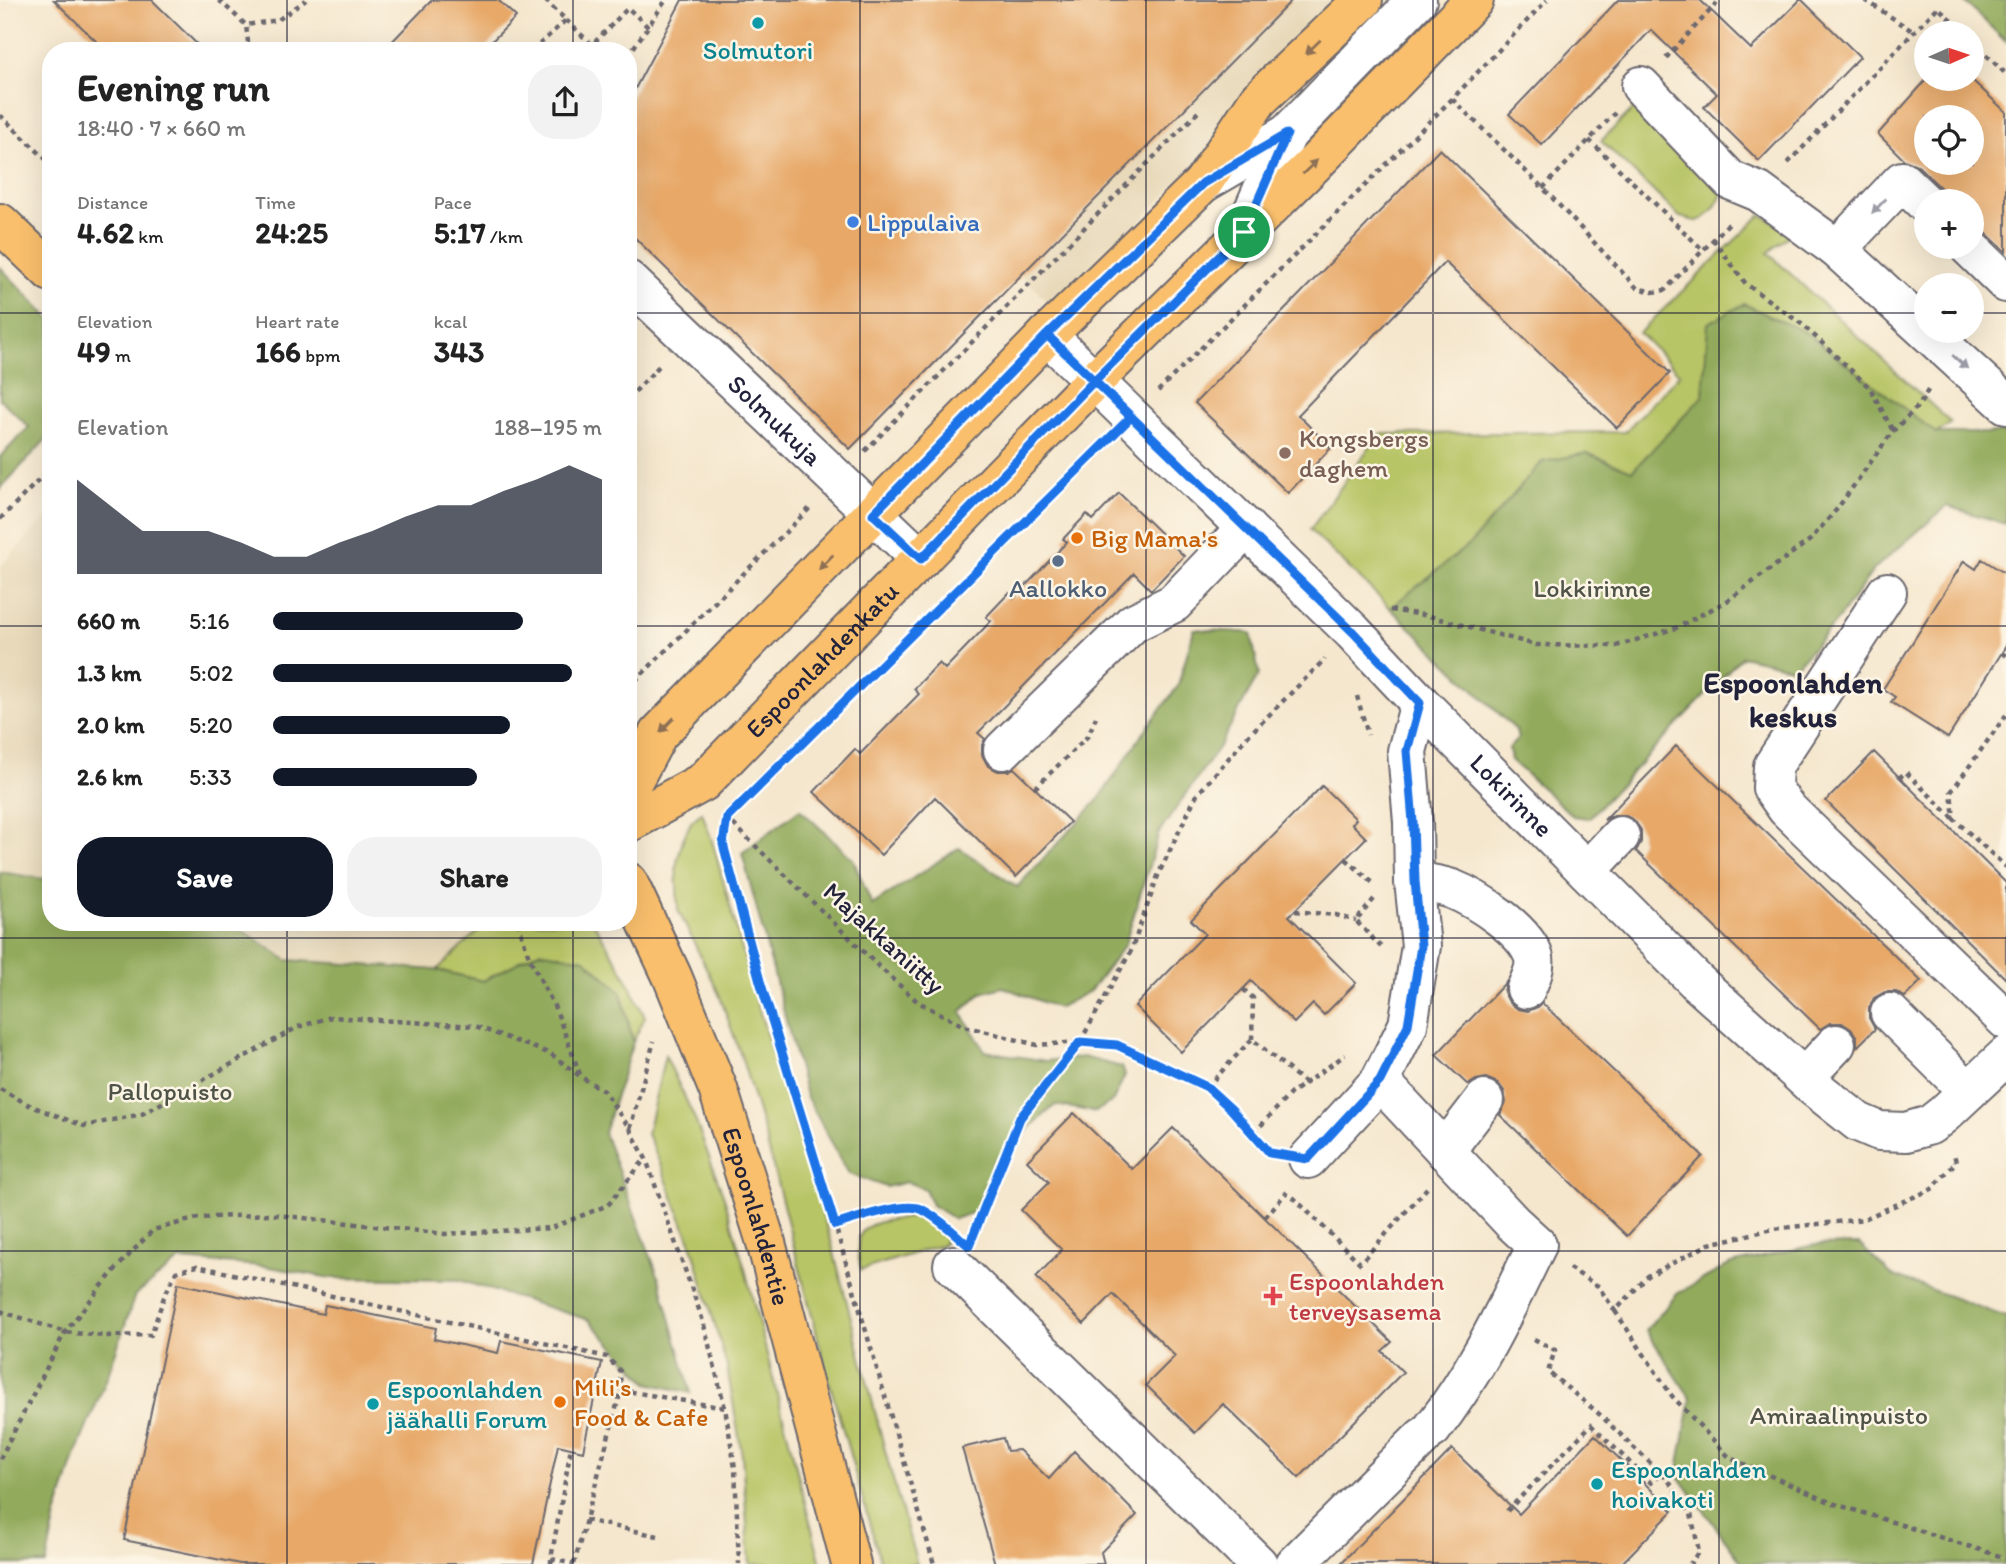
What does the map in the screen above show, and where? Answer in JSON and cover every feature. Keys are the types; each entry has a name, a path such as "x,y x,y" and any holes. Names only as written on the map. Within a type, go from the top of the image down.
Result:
{"main road":[{"path":"637,773 658,734 1047,335 1203,183 1258,100 1363,0"},
{"name":"Espoonlahdenkatu","path":"637,818 703,782 1094,381 1315,163 1474,0"},
{"path":"0,223 42,263"},
{"name":"Espoonlahdentie","path":"637,901 673,976 718,1089 765,1239 851,1564"}],"street":[{"path":"1203,183 1287,134 1418,0"},
{"path":"1641,86 1730,180 1759,191 1837,249 2006,404"},
{"path":"1244,232 1287,134"},
{"path":"1837,249 1902,181 1914,193"},
{"path":"1981,259 2006,283"},
{"name":"Solmukuja","path":"637,289 921,559"},
{"name":"Lokirinne","path":"1047,335 1353,632 1698,983 1804,1078 1858,1122 1879,1131 1906,1132 1930,1125 2006,1056"},
{"path":"1003,751 1133,623 1174,603 1246,528"},
{"path":"1888,592 1773,766 1772,788 1787,809 2006,1020"},
{"path":"1308,1159 1380,1081 1408,1025 1421,946 1407,751 1420,703"},
{"path":"1587,870 1620,836"},
{"path":"1415,881 1451,889 1488,907 1526,942 1535,960 1526,989"},
{"path":"1890,1013 1968,1090"},
{"path":"1804,1078 1836,1044"},
{"path":"1296,1564 1428,1433 1452,1403 1498,1325 1537,1245 1513,1223 1380,1081"},
{"path":"1449,1155 1484,1100"},
{"path":"960,1244 1258,1564"}],"path":[{"path":"219,0 246,25 248,42"},
{"path":"246,25 278,20 306,0"},
{"path":"545,0 589,42"},
{"path":"637,43 666,0"},
{"path":"747,799 1452,99 1547,0"},
{"path":"1865,0 1914,32"},
{"path":"1938,7 1943,0"},
{"path":"595,42 628,8 648,27"},
{"path":"542,42 566,20"},
{"path":"1984,53 2006,74"},
{"path":"1452,99 1537,183"},
{"path":"637,679 838,480 1202,108"},
{"path":"0,115 42,155"},
{"path":"1589,140 1703,250"},
{"path":"1713,239 1746,284 1803,325 1870,388 1893,431"},
{"path":"1389,610 1429,616 1536,645 1616,646 1676,628 1727,601 1810,540 1837,509 1893,431 1920,404 1950,352"},
{"path":"637,389 665,359"},
{"path":"0,519 42,477"},
{"path":"835,1225 891,1209 919,1208 960,1244 1020,1118 1080,1042 1131,951 1158,873 1196,796 1246,738 1326,657"},
{"path":"1355,689 1369,740"},
{"path":"1954,819 1951,792 2006,715"},
{"path":"1899,778 1906,772 2006,867"},
{"path":"737,809 727,818 723,844 760,981 934,1564"},
{"name":"Majakkaniitty","path":"727,818 918,1002 964,1026 1037,1045 1080,1042 1117,1045 1207,1087 1254,1133 1270,1153 1308,1159"},
{"path":"1346,859 1381,891 1356,921"},
{"path":"1295,911 1336,915 1356,921 1387,953 1388,942"},
{"path":"521,931 529,957 556,1010 581,1077"},
{"path":"1207,1087 1252,1039 1253,998 1243,989"},
{"path":"0,1088 31,1106 84,1126 142,1114 298,1027 331,1017 475,1026 551,1054 604,1091 630,1129 646,1159 703,1321 725,1408 735,1468 739,1564"},
{"path":"1252,1039 1305,1083"},
{"path":"630,1129 655,1040"},
{"path":"1254,1133 1292,1093 1351,1049"},
{"path":"1615,1311 1648,1276 1709,1244 1773,1229 1864,1219 1932,1189 1956,1162 1952,1147"},
{"path":"1279,1184 1360,1263 1449,1155"},
{"path":"0,1459 65,1332 113,1272 153,1230 198,1218 269,1214 444,1234 551,1228 608,1205 646,1159"},
{"path":"1265,1217 1287,1191"},
{"path":"1537,1245 1598,1286 1672,1396 1730,1458 1832,1503 2006,1558"},
{"path":"0,1311 65,1332 106,1336 151,1335 176,1272 197,1266 607,1357 620,1371 621,1390 574,1564 551,1562 571,1448"},
{"path":"1524,1333 1555,1350 1548,1372 1597,1412 1668,1480 1691,1514 1699,1551 1690,1564"},
{"path":"621,1390 725,1408"},
{"path":"1507,1511 1591,1424 1651,1483 1661,1474"},
{"path":"585,1520 658,1536"}],"shaded area":[{"path":"760,0 1349,0 1056,311"},
{"path":"42,522 42,879 0,872 0,567"},
{"path":"244,931 478,931 437,970 287,960"}],"green space":[{"path":"1963,0 2006,0 2006,42"},
{"path":"1637,105 1724,189 1714,208 1702,219 1695,221 1680,217 1601,141"},
{"name":"Lokkirinne","path":"1761,215 1794,231 1768,253 1951,423 1937,433 2006,433 2006,524 1947,506 1874,569 1836,622 1794,668 1742,656 1589,818 1573,816 1511,760 1509,748 1518,739 1516,730 1310,530 1379,434 1625,432 1680,374 1639,333"},
{"path":"0,267 42,311 42,444 0,489 0,457 29,427 0,399"},
{"name":"Lokkirinne","path":"1744,304 1807,333 1936,433 2006,433 2006,524 1947,506 1874,569 1836,622 1794,668 1742,656 1589,818 1573,816 1511,760 1509,748 1518,739 1516,730 1390,608 1472,542 1542,462 1587,453 1632,471 1703,396 1708,323"},
{"path":"1194,629 1251,633 1259,674 1220,745 1159,833 1125,944 1090,991 1058,1008 1003,987 981,993 961,1012 985,1051 1046,1061 1083,1057 1122,1067 1125,1075 1113,1101 1095,1112 1055,1105 995,1160 975,1212 954,1219 932,1205 925,1189 907,1182 886,1187 849,1174 806,1096 742,853 800,809 853,859 872,905 959,848 1017,887 1099,799 1178,686"},
{"path":"702,812 755,997 831,1241 917,1564 881,1564 741,1056 719,994 678,910 676,866 691,822"},
{"name":"Pallopuisto","path":"0,872 42,879 42,931 244,931 287,960 437,970 483,981 539,951 585,959 621,992 633,1042 604,1133 659,1278 691,1393 648,1383 589,1320 459,1280 331,1278 264,1266 180,1260 135,1295 107,1378 76,1453 56,1516 46,1564 0,1564"},
{"path":"478,931 598,931 624,973 645,1017 633,1042 621,992 539,951 483,981 437,970"},
{"path":"665,1055 694,1117 724,1197 821,1564 750,1564 742,1455 727,1367 693,1249 647,1134"},
{"path":"904,1218 924,1220 937,1225 945,1235 945,1242 861,1270 858,1244 864,1230 879,1222"},
{"name":"Amiraalinpuisto","path":"1859,1244 1891,1275 2006,1317 2006,1564 1743,1564 1677,1474 1691,1399 1646,1330 1679,1292 1731,1264 1814,1245"}],"building":[{"path":"54,0 152,0 195,42 97,42"},
{"path":"432,0 498,0 516,17 491,42 392,42"},
{"name":"Lippulaiva","path":"682,0 1292,0 850,449 637,240 637,85"},
{"path":"1618,0 1700,0 1751,49 1802,0 1860,57 1759,161 1704,107 1717,94 1651,30 1542,145 1509,114"},
{"path":"1916,91 1984,91 2006,112 2006,252 1984,231 1984,189 1942,189 1927,175 1984,175 1984,105 1914,105 1914,164 1904,160 1878,134"},
{"path":"1440,149 1670,373 1617,428 1445,262 1298,415 1331,448 1288,493 1195,403"},
{"path":"1119,493 1184,556 1151,590 1134,573 978,733 985,739 982,755 988,766 998,771 1014,768 1070,822 1016,877 935,797 881,855 814,792 855,749 860,754 919,694 914,689 939,663 945,669 991,621 986,617 1009,593 1014,598 1067,542 1063,539 1087,514 1093,520"},
{"path":"1982,559 2006,574 2006,646 1948,738 1891,702 1895,697 1883,689 1964,561 1976,569"},
{"path":"1676,746 1921,981 1905,997 1896,992 1885,992 1874,998 1869,1008 1869,1018 1875,1029 1857,1047 1857,1037 1842,1023 1830,1023 1820,1029 1636,851 1641,842 1641,830 1634,820 1624,815 1614,815 1604,820"},
{"path":"1874,752 2006,883 2006,979 1826,801"},
{"path":"1322,786 1356,819 1352,824 1366,838 1289,916 1356,983 1324,1015 1313,1004 1294,1023 1251,981 1181,1052 1135,1006 1205,934 1191,920"},
{"path":"1506,982 1504,992 1509,1002 1518,1009 1528,1011 1542,1003 1703,1156 1627,1236 1500,1115 1506,1102 1504,1091 1498,1083 1486,1078 1468,1085 1436,1055"},
{"name":"Espoonlahden terveysasema","path":"1074,1113 1132,1169 1173,1128 1392,1342 1382,1351 1403,1372 1299,1478 1223,1404 1195,1433 1146,1385 1175,1356 1113,1294 1084,1324 1036,1277 1062,1250 1021,1210 1049,1182 1027,1161"},
{"name":"Espoonlahden jäähalli Forum","path":"178,1283 323,1314 325,1305 436,1328 434,1339 498,1353 501,1341 602,1362 583,1451 558,1445 533,1564 240,1564 124,1540"},
{"name":"Espoonlahden hoivakoti","path":"1595,1435 1673,1511 1621,1564 1340,1564 1452,1449 1519,1514"},
{"path":"1003,1438 1007,1451 1019,1450 1049,1479 1074,1451 1137,1515 1101,1552 1104,1564 995,1564 962,1448"}],"place":[{"name":"Solmutori","path":"758,23"},
{"name":"Lippulaiva","path":"853,222"},
{"name":"Kongsbergs daghem","path":"1285,453"},
{"name":"Big Mama's","path":"1077,538"},
{"name":"Aallokko","path":"1058,561"},
{"name":"Espoonlahden terveysasema","path":"1273,1296"},
{"name":"Mili's Food & Cafe","path":"560,1402"},
{"name":"Espoonlahden jäähalli Forum","path":"373,1404"},
{"name":"Espoonlahden hoivakoti","path":"1597,1484"}],"district":[{"name":"Espoonlahden keskus","path":"1793,700"}],"route":[{"path":"1244,232 1094,381 921,559 873,514 1047,335 1094,381 1131,417 727,818 723,844 760,981 835,1225 891,1209 919,1208 969,1246 1020,1118 1080,1042 1117,1045 1207,1087 1254,1133 1270,1153 1308,1159 1380,1081 1408,1025 1421,946 1407,751 1420,703 1353,632 1311,592 1094,381 1047,335 1203,183 1287,134 1244,232"}]}
